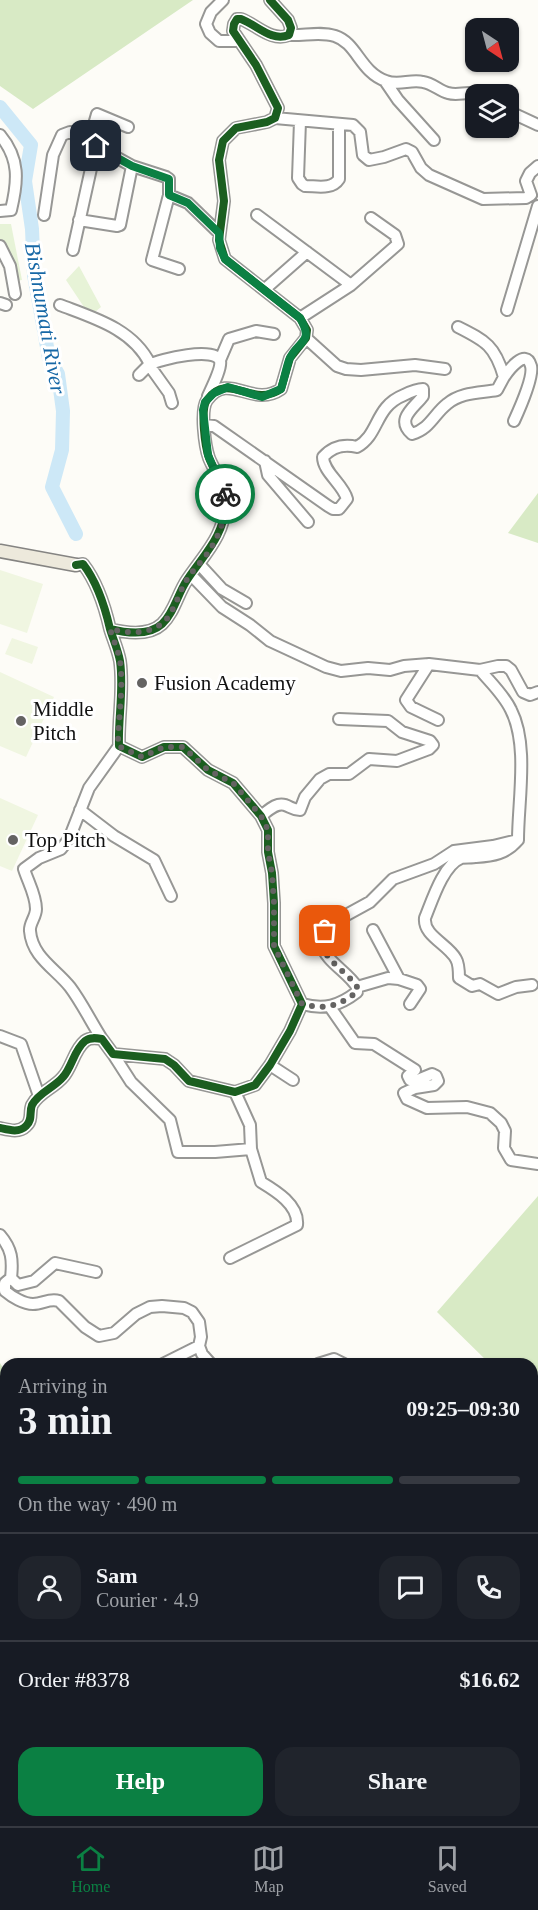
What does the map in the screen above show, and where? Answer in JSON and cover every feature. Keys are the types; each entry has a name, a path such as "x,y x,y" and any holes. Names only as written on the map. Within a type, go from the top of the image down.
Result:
{"main road":[{"path":"0,550 76,565"}],"street":[{"path":"223,0 211,12 206,24 210,33 219,41 239,41"},
{"path":"270,0 288,20 291,28 289,35"},
{"path":"275,118 278,108 274,96 233,31 237,19 277,37 328,34 337,36 353,50 365,68 385,81 398,100 434,140"},
{"path":"385,81 399,83 423,81 448,93 465,94"},
{"path":"73,249 97,114 128,127"},
{"path":"519,116 538,125"},
{"path":"205,402 214,393 228,387 262,397 281,389 290,358 306,338 307,330 300,318 225,259 220,248 219,233 224,201 219,160 224,141 236,128 267,122 275,118 353,125 360,132 363,155 369,160 406,149 412,152 421,168 429,175 483,199 534,196 526,181 530,173 538,166"},
{"path":"300,121 298,178 305,186 329,186 339,179 339,124"},
{"path":"44,215 53,155 62,135 70,132 132,166 169,179 169,195 152,260 179,269"},
{"path":"0,135 14,154 17,174 11,210 0,211"},
{"path":"79,220 120,225 132,166"},
{"path":"169,195 188,203 219,233"},
{"path":"507,310 538,206"},
{"path":"257,215 351,285"},
{"path":"300,318 351,285 398,244 395,235 371,218"},
{"path":"0,246 10,266 15,294"},
{"path":"265,289 307,252"},
{"path":"60,305 109,324 126,335 141,349 169,393 172,403"},
{"path":"458,327 480,338 492,349 504,377"},
{"path":"110,629 123,632 143,632 162,624 191,575 212,547 219,532 226,497 208,455 203,410 205,402 229,339 256,331 274,334"},
{"path":"306,338 337,366 346,369 361,370 415,365 445,369"},
{"path":"139,375 150,365 171,358 207,352 216,355 220,360"},
{"path":"204,425 214,426 333,509 339,508 347,499 325,465 323,457 342,445 357,447 361,445 370,434 382,410 389,403 415,390 423,389 423,396 406,414 407,429 412,434 427,427 448,403 471,393 496,390 510,367 517,361 525,360 531,367 529,380 514,421"},
{"path":"266,461 268,475 308,522"},
{"path":"76,565 83,564 99,593 119,658 121,678 118,746 89,788 69,839 62,849 39,858 24,869 35,898 36,911 30,931 42,960 68,984 130,1082 170,1120 178,1152 251,1149"},
{"path":"199,564 222,589 246,603"},
{"path":"191,575 222,607 270,641 326,667 340,671 368,668 390,670 404,666 429,664 480,670 506,666 511,670 523,692 530,695 538,692"},
{"path":"429,664 406,700 411,707 438,720"},
{"path":"480,670 512,712 516,727 522,769 518,840 510,849 501,853 461,858 445,872 424,925 428,932 444,944 457,960 459,978 472,986 480,984 498,994 516,987 532,985"},
{"path":"261,816 277,805 300,810 309,790 329,774 350,774 369,759 397,762 429,749 433,745 430,741 402,732 388,721 339,719"},
{"path":"113,1054 165,1059 189,1081 234,1092 255,1084 270,1065 290,1031 302,1004 274,946 274,903 268,852 268,830 261,816 233,783 208,770 183,747 164,747 142,757 118,746"},
{"path":"80,810 114,836 154,860 171,896"},
{"path":"357,987 323,949 322,938 325,931 339,919 370,902 393,879 434,864 454,851 518,840"},
{"path":"372,930 399,979"},
{"path":"357,987 388,978 399,979 417,985 420,989 411,1004"},
{"path":"302,1004 330,1007 357,992 357,987"},
{"path":"330,1007 355,1042 374,1044 415,1070 408,1076 410,1080 415,1081 432,1074 436,1076 438,1081 434,1085 415,1088 405,1093 407,1099 427,1108 467,1107 490,1113 501,1123 505,1131 504,1148 512,1160 538,1164"},
{"path":"0,1036 21,1044 39,1096"},
{"path":"0,1128 18,1131 26,1127 31,1121 31,1106 39,1096 64,1077 85,1041 92,1038 102,1039"},
{"path":"270,1065 293,1080"},
{"path":"230,1258 297,1225 298,1218 281,1193 261,1182 251,1149 250,1125 234,1092"},
{"path":"0,1235 9,1248 13,1261 11,1278 5,1283 5,1292 11,1297 33,1304 59,1301 85,1327 99,1336 114,1333 136,1314 150,1307 184,1308 192,1312 199,1322 201,1337 199,1346 205,1358"},
{"path":"11,1278 18,1285 34,1281 55,1263 96,1272"},
{"path":"175,1358 199,1346"}],"green space":[{"path":"0,0 193,0 33,109 0,86"},
{"path":"0,224 11,224 22,280 15,281 11,264 0,240"},
{"path":"79,266 101,307 90,316 66,280"},
{"path":"538,493 538,543 508,533"},
{"path":"0,570 43,584 27,633 0,624"},
{"path":"12,638 38,647 32,664 5,654"},
{"name":"Middle Pitch","path":"0,672 54,697 26,757 0,746"},
{"name":"Top Pitch","path":"0,798 38,815 12,871 0,866"},
{"path":"538,1196 538,1358 484,1358 437,1312"}],"waterway":[{"name":"Bishnumati River","path":"0,107 31,145 25,181 32,229 34,275 49,358 58,374 63,411 62,450 52,487 76,534"}],"cycle path":[{"path":"76,565 83,564 92,579 103,604 110,629 144,632 162,624 170,614 187,580 213,543 225,513 224,489 209,458 206,446 204,412 207,400 215,392 224,388 260,395 281,389 290,358 306,338 307,330 300,318 225,259 219,240 224,201 219,160 223,141 236,128 267,122 275,118 278,108 256,65 233,31 237,19 241,19 270,35 282,37 289,35 291,28 288,20 270,0"},
{"path":"0,1128 17,1130 26,1126 32,1105 63,1077 81,1045 91,1038 102,1039 113,1054 165,1059 189,1081 235,1092 255,1085 290,1031 302,1004 274,946 274,903 268,852 268,830 261,816 233,783 208,770 183,747 164,747 142,757 119,746 121,672 110,629"}],"way so far":[{"path":"225,494 224,515 212,547 186,581 162,624 143,632 123,632 110,629 119,658 121,678 118,746 142,757 164,747 183,747 208,770 233,783 261,816 268,830 268,852 274,903 274,946 302,1004 314,1007 330,1007 357,992 354,981 328,957 323,949 321,944 325,931"}],"place":[{"name":"Fusion Academy","path":"142,683"},
{"name":"Middle Pitch","path":"21,721"},
{"name":"Top Pitch","path":"13,840"}],"route":[{"path":"96,146 132,166 169,179 169,195 188,203 219,233 220,248 225,259 300,318 307,330 306,338 290,358 281,389 262,397 228,387 214,393 205,402 203,410 208,455 225,494"}]}
